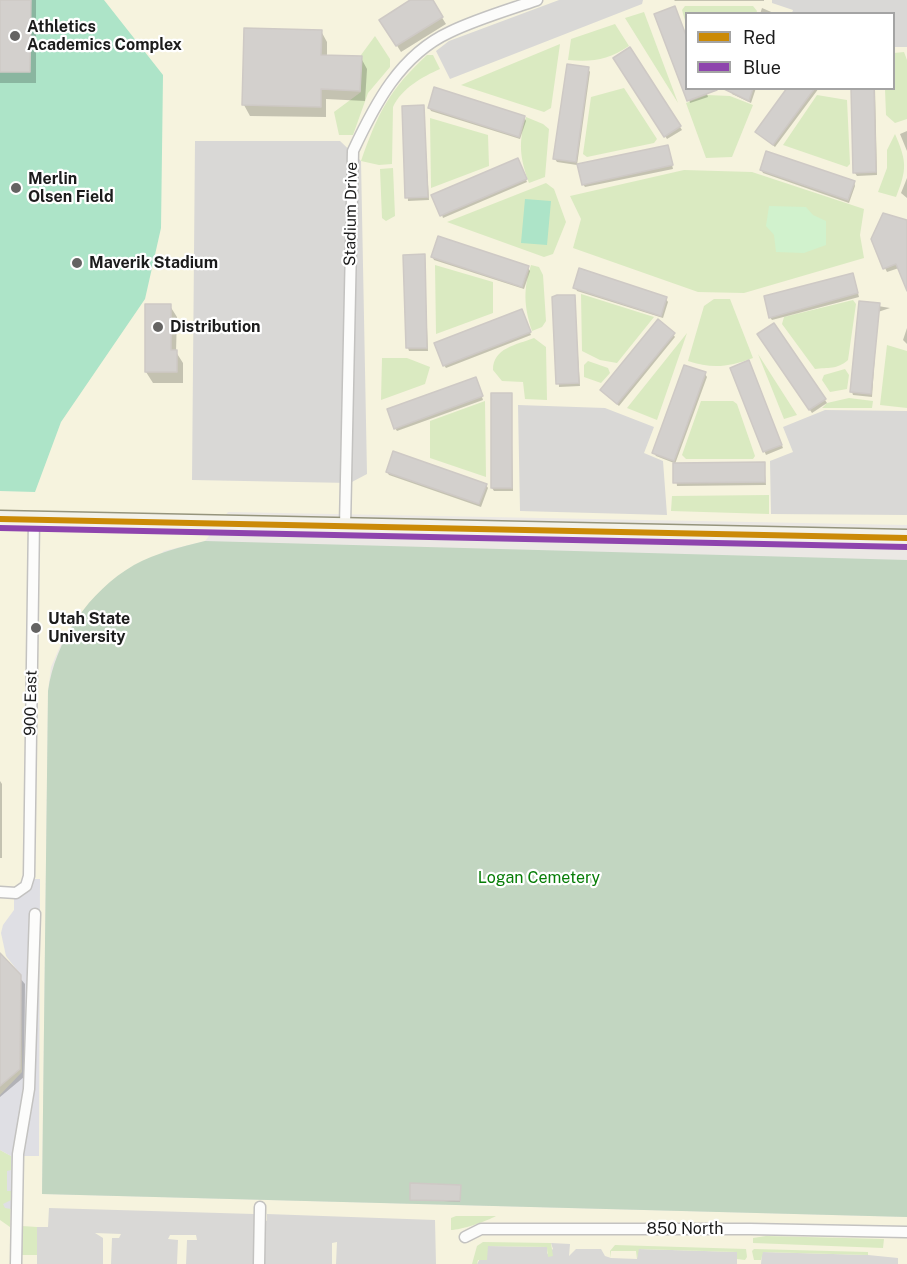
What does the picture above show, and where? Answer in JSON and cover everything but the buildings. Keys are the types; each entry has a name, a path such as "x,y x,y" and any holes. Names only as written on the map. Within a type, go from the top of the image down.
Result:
{"street":[{"name":"Stadium Drive","path":"345,526 353,151 376,103 404,65 448,32 537,0"},
{"path":"0,519 907,538"},
{"name":"900 East","path":"0,892 16,893 26,886 29,876 34,520"},
{"path":"16,1264 18,1154 29,1089 35,914"},
{"path":"259,1264 260,1207"},
{"name":"850 North","path":"465,1237 481,1229 750,1229 907,1232"}],"shaded area":[{"name":"Utah State University","path":"0,0 907,0 907,525 228,512 205,541 164,551 61,644 51,667 48,691 42,1194 907,1217 907,1264 0,1264"},
{"path":"559,0 643,0 642,4 450,79 436,51 449,41"},
{"path":"772,0 907,0 907,47 895,47 895,12 792,12 793,10 772,3"},
{"path":"195,141 340,141 361,161 367,474 350,483 192,480"},
{"path":"518,405 605,408 654,427 644,453 663,461 667,515 520,511"},
{"path":"825,410 907,411 907,515 771,514 770,461 793,452 783,427"},
{"path":"33,879 40,879 39,1156 23,1156 21,1264 10,1264 11,1209 5,1208 3,1204 11,1200 11,1191 7,1191 7,1171 11,1170 11,1156 0,1150 0,1095 22,1072 21,975 6,956 1,933 3,925 14,910 14,898 24,895"},
{"path":"49,1208 254,1214 267,1221 267,1214 435,1220 436,1264 336,1264 337,1242 332,1243 332,1264 186,1264 187,1240 197,1240 196,1235 170,1235 168,1239 178,1240 177,1264 111,1264 112,1238 119,1238 121,1234 95,1233 103,1238 103,1264 37,1264 37,1227 48,1227"},
{"path":"551,1243 570,1244 569,1256 576,1249 601,1249 605,1256 611,1258 637,1259 638,1249 737,1252 737,1264 477,1264 487,1246 548,1247 547,1254 553,1249"},
{"path":"762,1252 868,1255 898,1258 898,1264 761,1264"}],"green space":[{"name":"Maverik Stadium","path":"0,0 104,0 163,75 161,228 145,299 61,422 35,492 0,491"},
{"path":"685,6 753,6 757,11 685,12 685,20 682,10"},
{"path":"644,12 678,103 625,18"},
{"path":"615,24 629,46 600,59 568,60 571,39"},
{"path":"375,36 390,59 390,67 368,93 353,135 339,135 334,112 361,92 361,55"},
{"path":"560,44 551,108 544,112 461,85"},
{"path":"904,52 907,60 907,119 895,123 886,115 885,90 895,90 895,53"},
{"path":"427,55 433,55 440,69 407,89 393,107 392,164 379,165 361,161 386,103 403,80"},
{"path":"624,88 657,139 654,143 587,157 583,154 591,97"},
{"path":"707,95 730,96 753,105 732,157 706,158 686,103"},
{"path":"817,95 847,100 850,164 847,167 783,145"},
{"path":"526,117 549,129 545,177 529,183 521,150"},
{"path":"430,118 488,135 489,166 431,188"},
{"path":"895,134 902,152 904,166 896,197 878,192 887,168 887,150"},
{"path":"393,168 395,216 386,221 382,218 380,169"},
{"path":"684,170 752,172 864,209 860,235 864,258 744,293 698,292 573,248 581,219 570,196"},
{"path":"546,183 554,189 566,222 553,254 544,257 447,222"},
{"path":"525,199 551,201 547,245 521,243"},
{"path":"769,206 806,207 813,215 826,221 826,245 804,253 776,252 774,235 766,226"},
{"path":"435,265 493,282 493,313 436,334"},
{"path":"531,265 539,267 543,275 546,321 542,327 532,331 527,314 526,298"},
{"path":"581,294 654,317 617,363 600,360 582,351"},
{"path":"714,299 730,299 753,358 720,366 688,361 704,306"},
{"path":"853,300 856,304 848,360 836,367 815,369 782,324 784,317"},
{"path":"687,333 657,420 627,408"},
{"path":"534,338 546,347 547,400 525,399 523,382 502,381 493,370 494,363 501,352"},
{"path":"887,345 907,351 907,408 880,405"},
{"path":"758,354 797,415 784,419"},
{"path":"382,358 407,358 430,367 425,384 381,400"},
{"path":"588,361 608,368 610,373 601,383 584,377 584,365"},
{"path":"845,369 849,375 847,389 830,392 822,380 824,375"},
{"path":"849,398 873,401 872,408 822,408 827,403"},
{"path":"485,401 486,477 430,458 430,421"},
{"path":"701,401 733,401 737,404 755,456 753,459 686,459 682,455"},
{"path":"769,495 769,514 671,511 672,496"},
{"name":"Logan Cemetery","path":"205,541 907,560 907,1217 42,1194 48,691 52,672 66,636 77,619 89,603 118,576 142,561"},
{"path":"0,1150 11,1156 11,1171 8,1171 8,1191 11,1191 10,1227 0,1220"},
{"path":"496,1216 474,1225 451,1230 451,1218"},
{"path":"22,1226 37,1227 37,1255 21,1255"},
{"path":"766,1236 884,1239 883,1248 753,1243 753,1238"},
{"path":"483,1242 551,1243 553,1256 548,1257 547,1247 488,1246 487,1260 478,1260 477,1264 472,1264 477,1246"},
{"path":"615,1245 746,1249 747,1257 745,1260 737,1259 737,1252 639,1249 637,1259 636,1251 611,1251 611,1258 610,1251"},
{"path":"754,1249 868,1252 868,1255 763,1252 761,1260 754,1260 752,1251"}],"transit line":[{"name":"Red","path":"0,519 907,538"},
{"name":"Blue","path":"0,528 907,547"}],"place":[{"name":"Athletics Academics Complex","path":"15,36"},
{"name":"Merlin Olsen Field","path":"16,188"},
{"name":"Maverik Stadium","path":"77,263"},
{"name":"Distribution","path":"158,327"},
{"name":"Utah State University","path":"36,628"}]}
